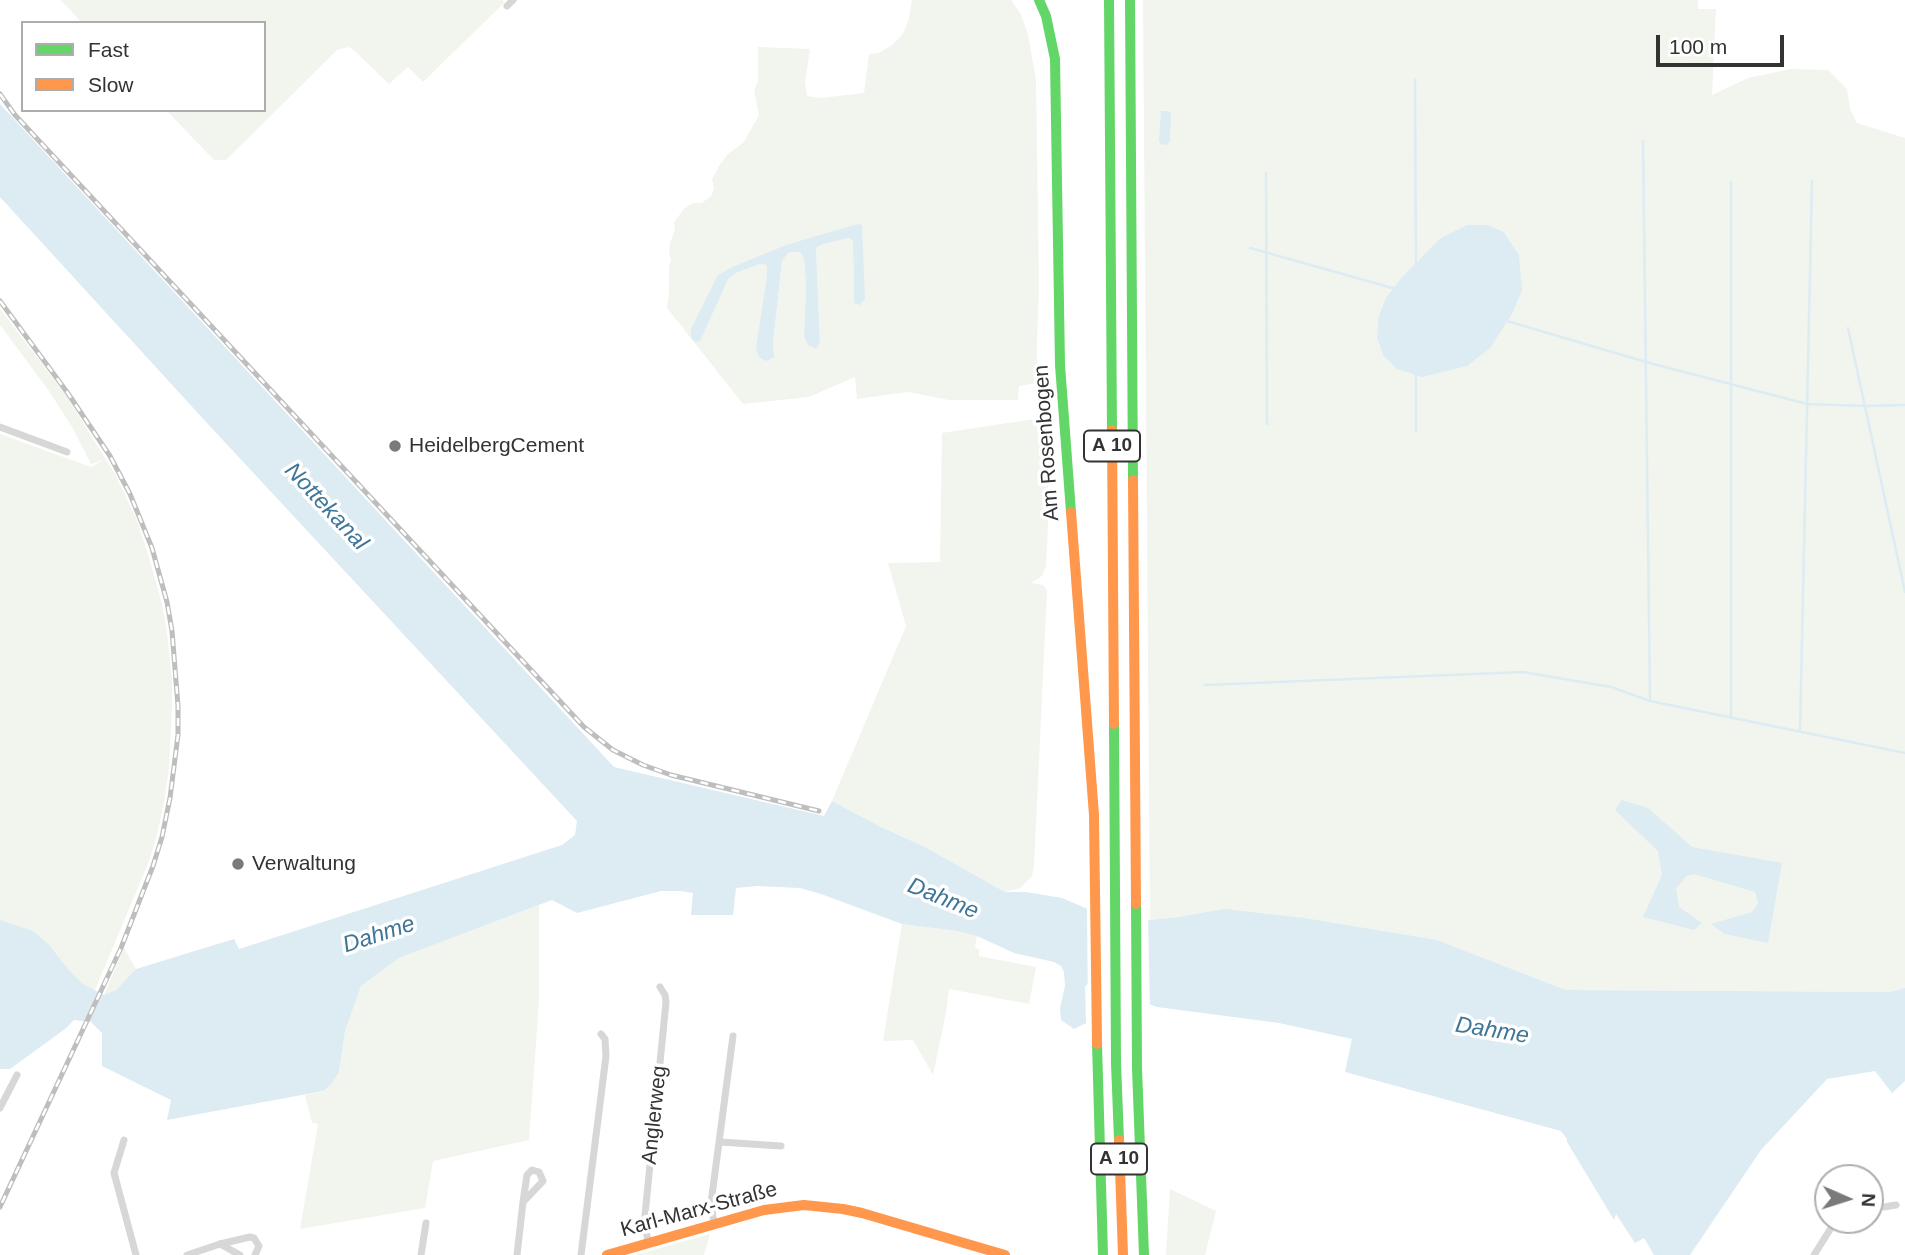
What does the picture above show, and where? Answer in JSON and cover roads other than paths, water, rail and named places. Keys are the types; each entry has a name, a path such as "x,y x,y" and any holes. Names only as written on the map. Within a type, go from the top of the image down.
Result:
{"main road":[{"name":"Am Rosenbogen","path":"1038,0 1051,32 1055,59 1060,365 1094,815 1103,1253"},
{"name":"A 10","path":"1110,3 1116,1063 1123,1255"},
{"name":"A 10","path":"1130,4 1137,1068 1144,1255"},
{"name":"Karl-Marx-Straße","path":"607,1255 791,1205 821,1206 862,1213 979,1251 1005,1255"}],"street":[{"path":"0,427 68,452"},
{"name":"Anglerweg","path":"649,1243 644,1225 666,1002 660,988"},
{"path":"581,1255 606,1056 605,1039 601,1034"},
{"path":"714,1224 711,1203 733,1036"},
{"path":"0,1108 17,1075"},
{"path":"124,1140 114,1173 136,1255"},
{"path":"720,1142 780,1146"},
{"path":"517,1255 523,1202"},
{"path":"1884,1207 1896,1205"},
{"path":"421,1255 426,1223"},
{"path":"1814,1255 1827,1234"},
{"path":"187,1255 246,1237 254,1238 259,1246 255,1255"},
{"path":"220,1244 240,1255"}],"water":[{"path":"0,104 614,767 824,816 832,801 923,846 1005,892 1026,892 1062,898 1104,916 1150,920 1224,909 1304,918 1437,940 1566,990 1890,992 1905,988 1905,1081 1892,1093 1875,1071 1827,1079 1761,1150 1690,1255 1654,1255 1644,1238 1635,1243 1616,1214 1614,1220 1561,1131 1345,1072 1352,1039 1279,1023 1157,1007 1149,1004 1148,977 1100,969 1085,987 1086,1023 1074,1029 1061,1020 1064,972 1061,966 1054,962 1014,953 977,936 957,931 902,924 800,888 757,886 736,888 733,915 691,915 693,893 680,891 661,891 577,913 552,900 399,958 361,986 345,1031 339,1072 323,1091 167,1120 171,1100 102,1066 102,1033 91,1022 74,1020 10,1069 0,1069 0,920 33,931 83,984 104,995 116,990 136,969 234,939 239,949 562,845 575,835 577,821 0,197"},
{"path":"1161,111 1171,114 1170,141 1167,145 1159,141"},
{"path":"862,225 865,299 860,305 854,303 853,241 849,238 816,248 820,343 816,349 808,345 804,336 806,285 804,259 800,252 789,252 782,261 773,343 774,357 766,361 759,357 756,349 767,265 760,264 728,279 700,341 695,342 691,338 691,329 718,275 786,245"},
{"path":"1467,225 1487,225 1504,232 1519,255 1522,290 1512,314 1490,348 1467,366 1422,377 1397,369 1383,355 1377,338 1378,319 1386,298 1402,277 1441,238"},
{"path":"1622,800 1648,808 1692,847 1782,863 1768,943 1725,934 1711,924 1752,912 1758,903 1755,892 1694,874 1686,876 1676,889 1679,907 1702,923 1694,930 1643,917 1662,875 1658,851 1615,810"}],"waterway":[{"path":"1415,80 1416,266"},
{"path":"1643,141 1650,701"},
{"path":"1266,173 1267,424"},
{"path":"1800,731 1812,181"},
{"path":"1731,182 1731,718"},
{"path":"1250,248 1396,289"},
{"path":"1507,321 1646,362 1807,404 1905,405"},
{"path":"1848,328 1905,592"},
{"path":"1416,374 1416,431"},
{"path":"1205,685 1523,672 1611,687 1650,701 1905,753"}],"railway":[{"path":"0,94 15,115 584,727 613,750 643,765 671,775 819,811"},
{"path":"0,301 67,392 110,456 130,494 152,548 167,602 178,706 178,735 170,798 153,866 121,948 0,1207"}],"place":[{"name":"HeidelbergCement","path":"395,446"},
{"name":"Verwaltung","path":"238,864"}],"water label":[{"name":"Nottekanal","path":"326,507"},
{"name":"Dahme","path":"943,899"},
{"name":"Dahme","path":"379,935"},
{"name":"Dahme","path":"1492,1031"}]}
